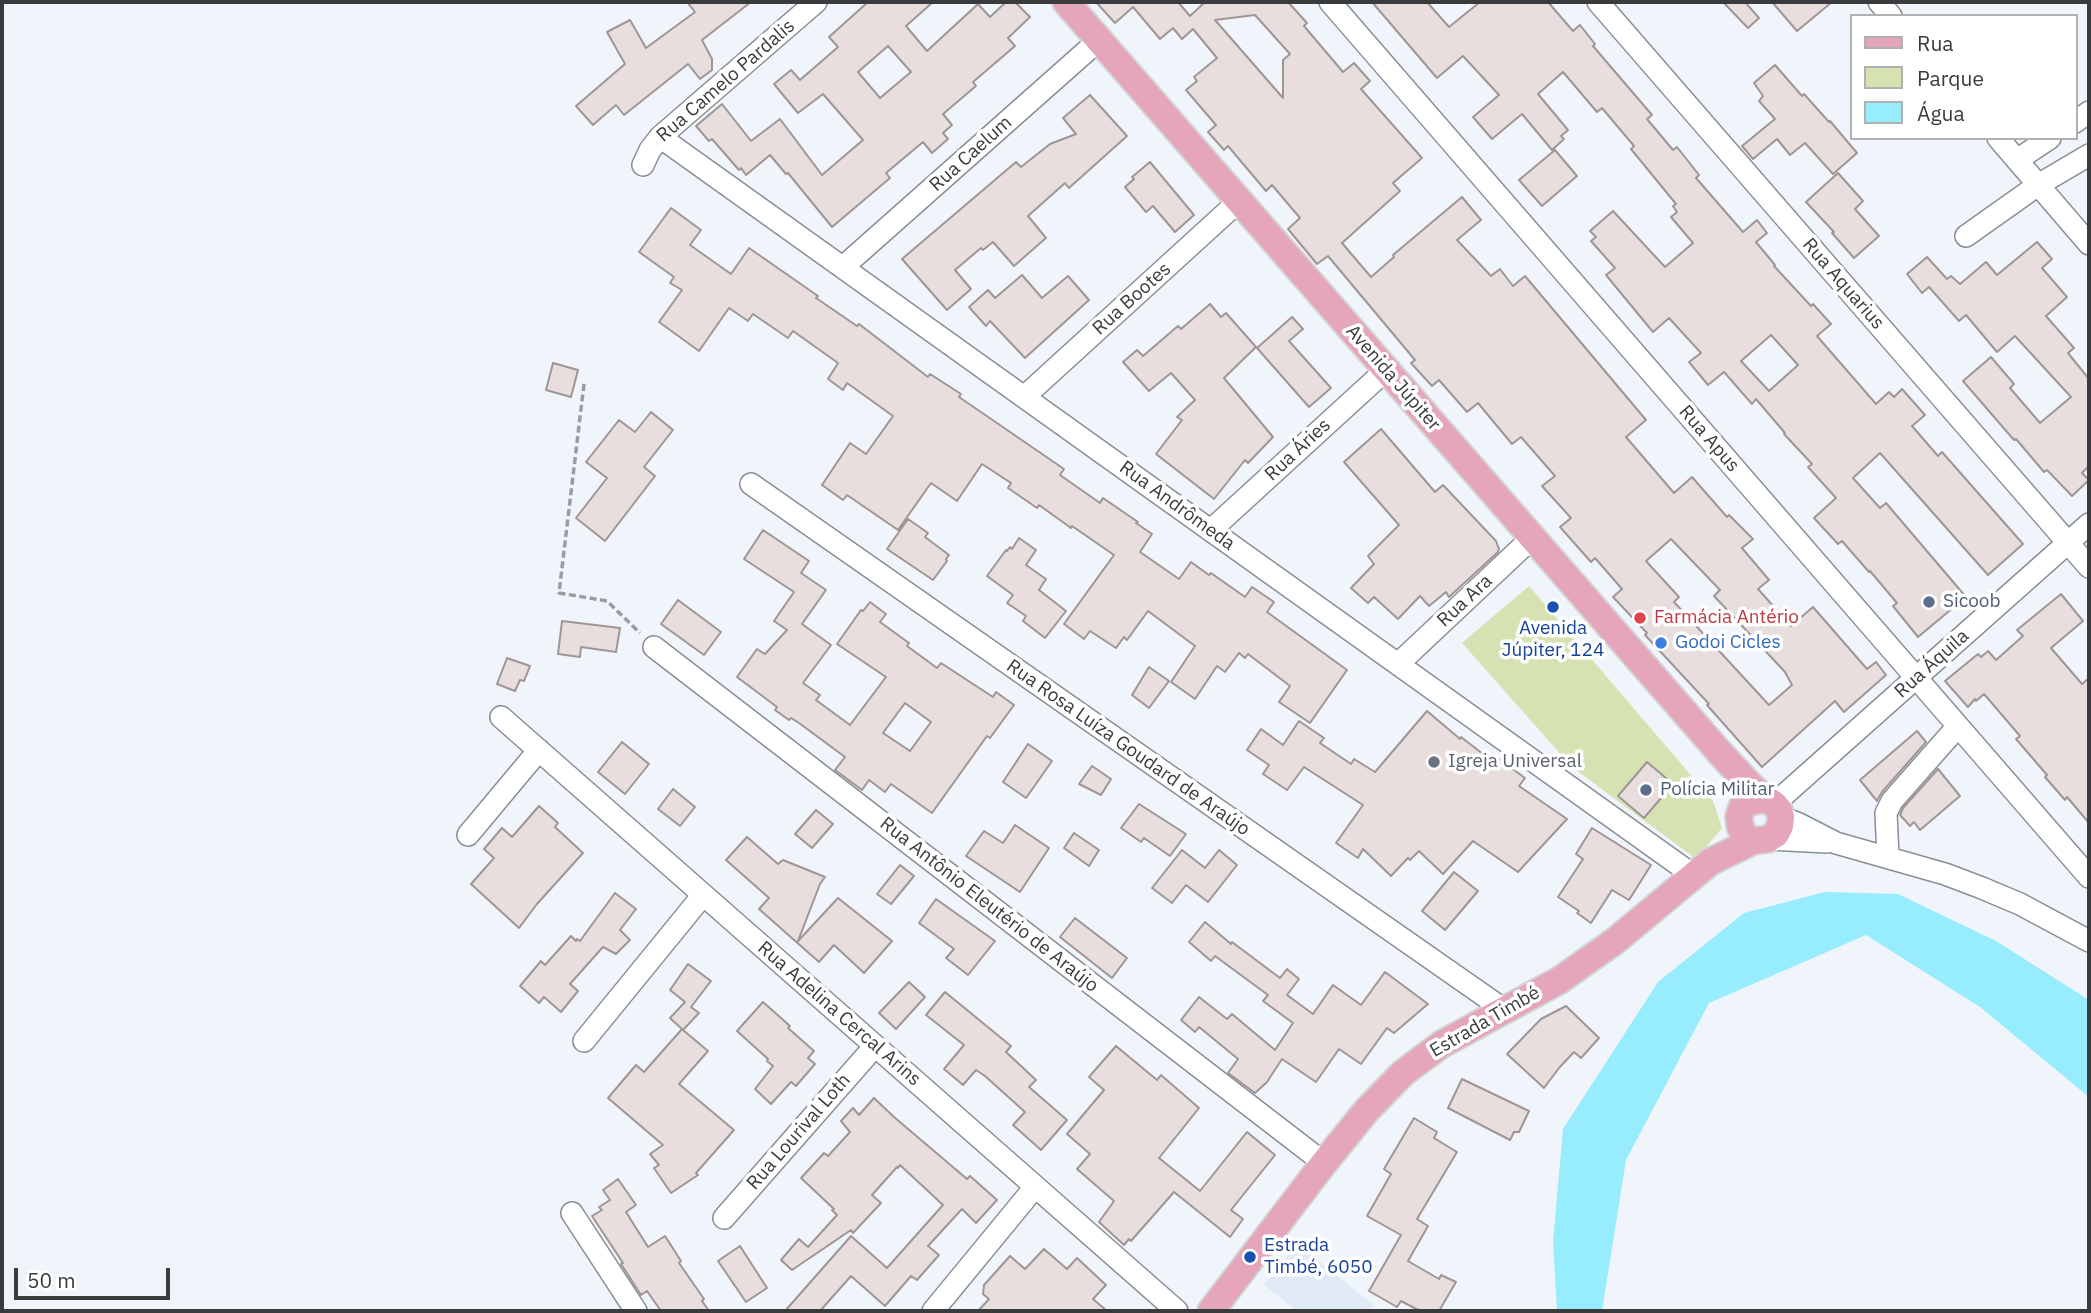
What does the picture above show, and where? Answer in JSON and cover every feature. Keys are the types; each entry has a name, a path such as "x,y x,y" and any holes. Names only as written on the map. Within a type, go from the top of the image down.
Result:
{"main road":[{"name":"Avenida Júpiter","path":"1066,2 1721,754 1760,820"},
{"name":"Estrada Timbé","path":"1211,1311 1324,1163 1367,1110 1403,1073 1442,1044 1506,1011 1591,959 1760,820"}],"street":[{"name":"Rua Camelo Pardalis","path":"643,165 660,137 816,2"},
{"name":"Rua Apus","path":"1330,2 2089,877"},
{"name":"Rua Aquarius","path":"1598,2 2089,567"},
{"name":"Rua Caelum","path":"843,267 1099,40"},
{"name":"Rua Andrômeda","path":"660,137 1398,664 1701,869"},
{"path":"2000,140 2089,244"},
{"path":"2017,160 2047,140"},
{"path":"1966,236 2038,185 2089,155"},
{"name":"Rua Bootes","path":"1024,397 1239,201"},
{"name":"Rua Áries","path":"1211,530 1386,370"},
{"name":"Rua Rosa Luíza Goudard de Araújo","path":"751,484 1506,1011"},
{"name":"Rua Áquila","path":"1760,820 2089,524"},
{"name":"Rua Ara","path":"1398,664 1532,538"},
{"name":"Rua Antônio Eleutério de Araújo","path":"654,647 1324,1163"},
{"name":"Rua Adelina Cercal Arins","path":"500,717 1177,1311"},
{"path":"1888,857 1886,813 1892,801 1958,726"},
{"path":"468,835 539,750"},
{"path":"1760,820 1945,874 2030,909 2089,941"},
{"path":"584,1041 703,895"},
{"name":"Rua Lourival Loth","path":"724,1218 874,1045"},
{"path":"933,1311 1035,1187"},
{"path":"572,1213 636,1311"}],"path":[{"path":"584,384 559,593 607,601 654,647"}],"shaded area":[{"path":"1297,1244 1374,1305 1368,1311 1297,1311 1264,1285"}],"green space":[{"path":"1529,586 1713,801 1722,828 1696,859 1572,767 1462,643"}],"water":[{"path":"1825,892 1898,894 1996,941 2089,1000 2089,1097 1980,1007 1866,935 1709,1003 1626,1160 1602,1311 1557,1311 1553,1242 1563,1129 1658,982 1744,913"}],"building":[{"path":"687,2 751,2 702,40 712,59 712,70 700,79 688,64 624,115 616,105 593,125 576,106 625,64 607,32 630,20 646,48 695,12"},
{"path":"868,2 933,2 906,26 927,51 978,4 990,17 1006,2 1015,2 1030,17 1008,38 1015,46 973,82 976,86 943,114 952,125 943,133 948,139 932,153 923,142 886,173 890,178 832,227 770,155 746,175 696,126 722,104 751,141 780,119 822,175 863,140 823,94 798,113 774,84 791,70 800,80 838,47 829,37","holes":["888,46 911,72 880,98 858,72"]},
{"path":"1096,2 1178,2 1190,16 1205,2 1288,2 1307,23 1304,26 1343,72 1354,63 1370,81 1361,89 1422,158 1393,183 1400,191 1342,243 1371,277 1462,197 1481,220 1457,240 1491,276 1500,269 1513,286 1525,276 1646,420 1626,437 1674,493 1692,477 1727,517 1729,515 1753,539 1742,548 1769,580 1758,589 1791,626 1813,607 1867,669 1876,662 1886,675 1844,712 1835,701 1762,767 1613,597 1622,589 1595,558 1591,562 1560,527 1571,518 1542,486 1555,476 1521,437 1512,444 1478,403 1467,412 1439,380 1432,386 1411,363 1415,360 1328,256 1317,264 1288,229 1300,218 1272,185 1266,191 1228,146 1224,150 1208,132 1216,125 1186,90 1197,81 1194,77 1217,58 1193,29 1182,39 1173,28 1160,39 1133,7 1115,23","holes":["1255,15 1290,54 1283,60 1283,98 1215,20","1671,539 1720,590 1714,596 1785,672 1792,685 1769,705 1674,602 1679,597 1646,561"]},
{"path":"1372,2 1427,2 1449,27 1480,2 1548,2 1573,31 1580,25 1595,44 1593,46 1652,115 1647,119 1673,150 1677,147 1699,175 1696,178 1743,232 1757,220 1767,233 1756,242 1774,266 1831,324 1817,336 1876,404 1889,392 1894,397 1902,389 1925,415 1912,426 1938,456 1942,452 2023,544 1988,575 1880,453 1853,478 1880,508 1886,503 1966,597 1918,637 1893,606 1897,603 1870,571 1842,541 1838,544 1814,518 1836,498 1808,467 1812,464 1756,399 1752,404 1724,372 1708,385 1689,362 1701,353 1669,318 1653,332 1606,275 1615,268 1591,241 1596,237 1590,231 1613,211 1665,267 1693,243 1671,217 1677,212 1673,206 1676,204 1631,149 1634,146 1602,108 1597,112 1563,72 1538,94 1568,130 1561,136 1564,139 1552,150 1522,114 1492,139 1473,117 1499,95 1463,56 1437,78","holes":["1771,335 1798,365 1769,391 1741,361"]},
{"path":"1723,2 1745,2 1759,18 1748,28"},
{"path":"1772,2 1832,2 1797,31"},
{"path":"1775,65 1857,153 1833,174 1805,143 1790,155 1777,139 1753,159 1742,146 1775,119 1759,101 1763,96 1754,83"},
{"path":"1090,95 1127,136 1069,188 1065,183 1028,216 1046,238 1014,266 993,242 983,250 981,248 955,270 971,289 947,310 902,259 1016,162 1021,167 1050,144 1076,134 1063,118"},
{"path":"1555,150 1577,176 1542,206 1519,180"},
{"path":"1150,162 1194,215 1175,232 1153,206 1146,212 1125,187 1134,179 1132,177"},
{"path":"1838,173 1863,201 1855,209 1879,236 1854,258 1806,202"},
{"path":"671,208 701,230 690,245 731,274 749,248 818,296 816,298 857,326 859,324 928,377 930,374 961,394 959,397 1064,469 1060,475 1100,503 1103,498 1138,522 1136,523 1152,534 1140,552 1179,579 1191,562 1245,597 1252,587 1274,602 1267,612 1347,670 1310,723 1279,702 1290,686 1248,654 1245,658 1239,653 1225,672 1217,666 1195,699 1171,682 1195,646 1148,611 1127,640 1124,637 1116,648 1090,631 1084,639 1064,624 1114,555 1039,505 1037,508 1008,488 1011,483 982,464 957,501 931,483 898,530 847,495 843,500 822,485 850,443 866,454 893,416 847,383 843,390 828,379 838,363 793,331 788,338 753,314 748,321 729,308 699,351 659,322 682,290 670,283 674,277 639,252"},
{"path":"2037,242 2052,259 2042,268 2067,297 2046,316 2074,348 2068,353 2089,379 2089,466 2082,473 2089,480 2072,496 2047,470 2044,472 1963,381 1991,357 2014,384 2010,388 2040,423 2071,397 2015,336 1997,352 1966,315 1959,321 1929,287 1922,293 1907,274 1927,257 1947,279 1951,276 1960,284 1986,262 1997,275"},
{"path":"1022,275 1042,298 1068,276 1089,300 1025,358 990,321 986,326 969,307 988,290 995,298"},
{"path":"1210,304 1221,317 1226,313 1256,347 1224,378 1273,437 1248,463 1245,460 1214,499 1156,454 1182,420 1177,417 1195,400 1171,373 1149,391 1123,362 1137,350 1143,356 1178,326 1181,329"},
{"path":"1292,317 1303,329 1289,341 1331,388 1309,407 1257,348"},
{"path":"553,363 578,370 571,397 546,390"},
{"path":"651,412 673,430 644,467 655,476 605,541 576,518 607,478 586,462 619,420 635,432"},
{"path":"1381,429 1435,492 1443,485 1496,541 1499,549 1449,597 1446,592 1429,606 1420,596 1398,619 1374,597 1368,603 1351,588 1374,564 1368,556 1399,525 1344,462"},
{"path":"908,519 928,533 925,537 949,555 933,580 887,549"},
{"path":"763,530 809,561 801,573 826,590 802,624 831,645 803,683 820,695 816,700 850,725 886,677 837,644 861,610 870,602 886,614 880,622 937,668 941,663 993,697 996,692 1014,705 990,738 987,736 932,813 891,784 885,792 869,780 862,790 835,770 845,757 799,723 791,718 789,720 775,710 777,707 737,677 757,649 765,654 787,630 774,621 794,592 744,559","holes":["905,703 931,722 910,751 883,733"]},
{"path":"1019,538 1036,550 1026,565 1046,579 1039,590 1066,611 1045,638 1023,621 1026,616 1007,603 1013,595 987,576 1006,550 1010,547 1012,549"},
{"path":"2061,594 2083,621 2051,648 2082,684 2089,678 2089,823 2045,777 2047,775 2016,739 2020,736 1984,694 1968,707 1945,681 1978,654 1981,657 1988,651 1996,660 2023,636 2017,630"},
{"path":"678,600 721,632 704,655 661,624"},
{"path":"562,621 620,628 616,652 581,647 580,657 558,654"},
{"path":"507,658 530,666 524,681 520,680 515,691 497,684"},
{"path":"1149,667 1169,681 1149,708 1132,695"},
{"path":"1427,711 1460,739 1461,737 1496,764 1499,759 1525,778 1519,786 1567,819 1518,872 1473,841 1443,874 1419,851 1410,860 1408,858 1391,876 1363,849 1358,858 1336,843 1363,805 1304,767 1287,790 1263,774 1269,765 1247,750 1261,729 1283,745 1299,721 1324,738 1320,743 1351,764 1354,759 1375,772"},
{"path":"1917,731 1926,742 1877,801 1860,780"},
{"path":"622,742 649,764 625,794 598,772"},
{"path":"1028,744 1052,761 1026,798 1003,782"},
{"name":"Polícia Militar","path":"1647,762 1673,784 1644,818 1618,796"},
{"path":"1092,766 1111,779 1101,795 1079,784"},
{"path":"1938,769 1960,796 1920,830 1914,822 1910,826 1900,815 1903,808"},
{"path":"673,789 695,807 680,826 658,809"},
{"path":"1139,804 1186,834 1170,856 1144,838 1141,842 1121,828"},
{"path":"539,806 558,823 555,827 583,853 519,928 471,884 494,858 484,849 502,828 512,837"},
{"path":"816,810 833,824 812,848 795,834"},
{"path":"1015,825 1049,848 1020,892 966,856 984,831 1003,843"},
{"path":"1592,828 1651,865 1629,900 1612,890 1591,923 1558,897 1583,859 1576,854"},
{"path":"1074,833 1099,850 1089,866 1064,848"},
{"path":"747,837 778,864 783,860 825,877 798,941 838,898 892,941 864,973 834,945 819,962 759,909 769,898 726,860"},
{"path":"1182,850 1205,868 1219,850 1237,865 1208,902 1186,885 1172,903 1152,888"},
{"path":"900,865 914,876 891,904 877,894"},
{"path":"1454,872 1478,891 1445,930 1422,911"},
{"path":"615,893 636,909 620,930 630,940 616,954 603,947 570,984 578,991 561,1012 544,997 539,1003 520,986 541,961 545,965 571,936 580,941"},
{"path":"936,899 995,941 968,975 946,958 954,949 919,923"},
{"path":"1075,918 1127,958 1112,978 1060,937"},
{"path":"1205,922 1280,978 1287,969 1299,979 1287,995 1313,1014 1333,985 1361,1005 1385,972 1428,1004 1394,1033 1387,1028 1361,1064 1339,1049 1316,1082 1282,1059 1267,1082 1255,1093 1228,1073 1238,1059 1199,1027 1195,1032 1181,1020 1199,997 1227,1019 1232,1014 1275,1050 1293,1023 1263,1001 1268,995 1215,956 1211,961 1189,942"},
{"path":"688,964 711,981 691,1007 699,1013 683,1030 708,1051 679,1084 734,1130 696,1173 698,1175 671,1193 654,1168 659,1165 650,1154 663,1145 608,1098 636,1065 644,1072 682,1029 670,1018 685,1002 670,990"},
{"path":"909,982 925,997 896,1029 879,1013"},
{"path":"945,992 1011,1046 1006,1052 1036,1080 1029,1087 1067,1120 1041,1150 1013,1125 1025,1112 985,1076 976,1070 963,1085 944,1069 964,1045 926,1015"},
{"path":"763,1002 814,1051 808,1058 815,1064 796,1086 791,1082 771,1104 755,1089 773,1066 737,1031"},
{"path":"1566,1006 1599,1038 1581,1058 1574,1052 1544,1088 1507,1054 1541,1019"},
{"path":"1116,1046 1157,1080 1161,1075 1199,1108 1159,1158 1200,1191 1247,1132 1275,1155 1231,1210 1243,1219 1230,1237 1174,1192 1131,1241 1129,1239 1124,1245 1099,1222 1114,1201 1077,1169 1090,1154 1067,1134 1104,1090 1089,1077"},
{"path":"1462,1079 1529,1111 1519,1132 1514,1132 1510,1140 1448,1108"},
{"path":"874,1098 967,1179 970,1176 997,1200 976,1223 962,1209 928,1246 939,1255 917,1280 911,1276 885,1306 851,1276 820,1311 785,1311 851,1236 887,1268 943,1205 900,1165 872,1195 881,1203 853,1233 851,1230 792,1270 781,1260 799,1239 808,1247 837,1215 801,1178 824,1153 828,1156 850,1132 841,1121 853,1108 859,1115"},
{"path":"1414,1118 1437,1132 1434,1138 1457,1152 1417,1219 1428,1226 1408,1261 1439,1279 1441,1275 1456,1282 1439,1311 1420,1311 1401,1301 1397,1307 1369,1291 1401,1235 1367,1216 1391,1174 1384,1169"},
{"path":"618,1179 636,1205 626,1212 648,1247 665,1236 709,1311 661,1311 647,1291 641,1295 592,1216 602,1210 599,1207 610,1200 603,1190"},
{"path":"740,1246 767,1288 746,1302 718,1261"},
{"path":"1044,1249 1067,1269 1077,1258 1106,1285 1093,1299 1107,1311 978,1311 989,1299 983,1294 984,1285 1010,1256 1025,1269"}],"place":[{"name":"Sicoob","path":"1929,602"},
{"name":"Avenida Júpiter, 124","path":"1553,607"},
{"name":"Farmácia Antério","path":"1640,618"},
{"name":"Godoi Cicles","path":"1661,643"},
{"name":"Igreja Universal","path":"1434,762"},
{"name":"Polícia Militar","path":"1646,790"},
{"name":"Estrada Timbé, 6050","path":"1250,1257"}]}
